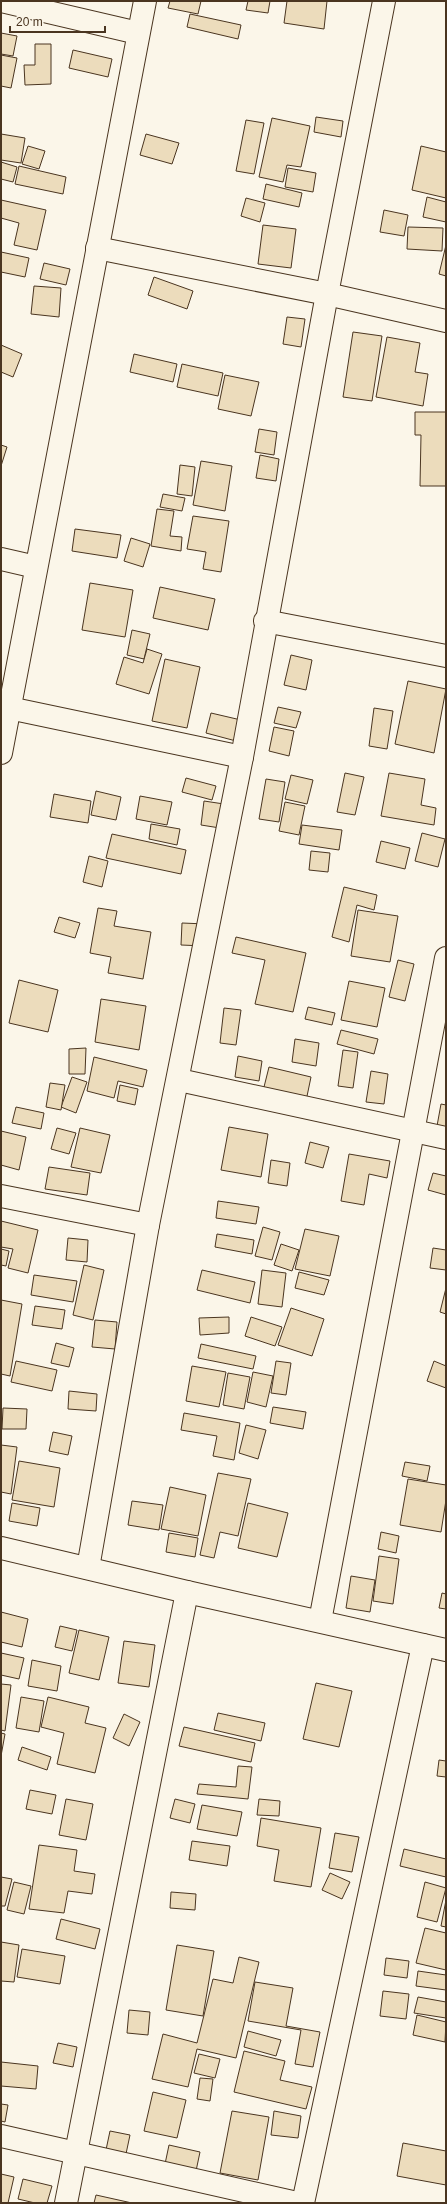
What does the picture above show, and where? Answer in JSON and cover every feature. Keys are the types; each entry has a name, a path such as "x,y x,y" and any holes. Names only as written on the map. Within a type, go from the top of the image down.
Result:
{"street":[{"path":"1,1 138,33"},
{"path":"1,753 145,1"},
{"path":"88,1568 148,1225 179,1080 242,757 265,621 384,1"},
{"path":"97,248 327,294 446,321"},
{"path":"1,559 36,567"},
{"path":"265,621 446,656"},
{"path":"9,708 242,757"},
{"path":"320,1621 446,958"},
{"path":"179,1080 446,1138"},
{"path":"1,1196 148,1225"},
{"path":"1,1548 187,1592 446,1650"},
{"path":"66,2203 187,1592"},
{"path":"303,2203 423,1645"},
{"path":"1,2136 297,2203"}],"building":[{"path":"170,1 201,1 198,14 168,8"},
{"path":"248,1 270,1 268,13 246,10"},
{"path":"287,1 327,1 324,29 284,23"},
{"path":"190,14 241,25 238,39 187,27"},
{"path":"1,33 17,36 13,56 1,54"},
{"path":"35,44 51,44 51,84 25,85 24,65 35,65"},
{"path":"73,50 112,59 108,77 69,68"},
{"path":"1,55 17,58 11,88 1,86"},
{"path":"316,117 343,121 341,137 314,132"},
{"path":"272,118 310,126 301,167 287,165 283,182 259,177"},
{"path":"246,120 264,123 254,174 236,171"},
{"path":"1,134 25,138 21,163 1,160"},
{"path":"146,134 179,143 172,164 140,155"},
{"path":"28,146 45,151 39,169 22,164"},
{"path":"421,146 446,152 446,198 412,190"},
{"path":"1,162 17,167 13,182 1,179"},
{"path":"19,166 66,177 63,194 15,184"},
{"path":"288,168 316,173 313,192 285,187"},
{"path":"266,184 302,193 299,207 263,199"},
{"path":"427,197 446,202 446,222 423,217"},
{"path":"246,198 265,203 260,222 241,216"},
{"path":"1,200 46,210 37,250 14,245 19,223 1,218"},
{"path":"384,210 408,215 404,236 380,232"},
{"path":"263,225 296,229 291,268 258,264"},
{"path":"408,227 443,228 442,251 407,249"},
{"path":"446,245 446,276 439,274"},
{"path":"1,252 29,258 25,277 1,272"},
{"path":"44,263 70,269 66,285 40,279"},
{"path":"154,277 193,291 187,309 148,295"},
{"path":"34,286 61,288 59,317 31,314"},
{"path":"287,317 305,319 301,347 283,344"},
{"path":"353,332 382,336 372,401 343,397"},
{"path":"387,337 420,343 415,372 428,374 423,406 376,397"},
{"path":"1,345 22,354 13,377 1,372"},
{"path":"134,354 177,364 173,382 130,372"},
{"path":"182,364 223,373 218,396 177,387"},
{"path":"225,375 259,382 251,416 218,409"},
{"path":"415,412 446,412 446,486 420,486 421,435 415,435"},
{"path":"259,429 277,432 274,455 255,452"},
{"path":"1,445 7,447 1,466"},
{"path":"260,455 279,459 276,481 256,478"},
{"path":"201,461 232,466 225,511 193,505"},
{"path":"180,465 195,467 192,496 177,494"},
{"path":"163,494 185,498 182,511 160,507"},
{"path":"157,509 174,511 170,536 182,537 181,551 151,546"},
{"path":"193,516 229,521 221,572 203,569 206,552 187,549"},
{"path":"75,529 121,535 117,558 72,551"},
{"path":"131,538 150,544 143,567 124,561"},
{"path":"90,583 133,590 125,637 82,630"},
{"path":"160,587 215,599 208,630 153,618"},
{"path":"132,630 150,634 144,659 127,655"},
{"path":"147,649 162,654 149,694 116,684 124,657 143,663"},
{"path":"291,655 312,660 306,690 284,685"},
{"path":"165,659 200,667 187,728 152,721"},
{"path":"408,681 446,689 434,753 395,744"},
{"path":"278,707 301,712 296,728 274,723"},
{"path":"374,708 393,711 387,749 369,746"},
{"path":"211,713 241,720 236,741 206,733"},
{"path":"274,727 294,731 289,756 269,751"},
{"path":"345,773 364,777 355,815 337,812"},
{"path":"389,773 425,779 421,805 436,808 434,825 381,816"},
{"path":"291,775 313,780 307,804 285,799"},
{"path":"186,778 216,786 212,800 182,792"},
{"path":"266,779 285,782 279,822 259,819"},
{"path":"96,791 121,797 116,820 91,815"},
{"path":"54,794 91,801 88,823 50,817"},
{"path":"140,796 172,802 167,825 136,819"},
{"path":"204,801 224,804 220,828 201,825"},
{"path":"285,802 305,806 299,835 279,831"},
{"path":"151,824 180,829 177,845 149,839"},
{"path":"302,825 342,830 339,850 299,844"},
{"path":"422,833 445,839 438,867 415,861"},
{"path":"112,834 186,850 181,874 106,858"},
{"path":"381,841 410,848 405,869 376,862"},
{"path":"311,851 330,853 328,872 309,870"},
{"path":"89,856 108,861 102,887 83,882"},
{"path":"344,887 377,895 374,910 357,905 349,942 332,937"},
{"path":"98,908 117,911 114,926 151,932 143,979 108,973 111,957 90,953"},
{"path":"358,910 398,916 390,962 351,956"},
{"path":"59,917 80,923 75,938 54,932"},
{"path":"182,923 206,924 205,946 181,945"},
{"path":"236,937 306,953 293,1012 255,1004 265,960 232,953"},
{"path":"398,960 414,964 405,1001 389,997"},
{"path":"19,980 58,990 48,1032 9,1023"},
{"path":"349,981 385,988 377,1027 341,1020"},
{"path":"101,999 146,1006 139,1050 95,1042"},
{"path":"308,1007 335,1013 332,1025 305,1019"},
{"path":"224,1008 241,1010 236,1045 220,1043"},
{"path":"341,1030 378,1039 374,1054 337,1044"},
{"path":"295,1039 319,1043 316,1066 292,1062"},
{"path":"86,1048 85,1074 69,1074 69,1049"},
{"path":"343,1050 358,1052 353,1088 338,1086"},
{"path":"238,1056 262,1061 259,1081 235,1077"},
{"path":"94,1057 147,1070 143,1087 118,1081 114,1098 87,1091"},
{"path":"269,1067 311,1077 306,1101 263,1091"},
{"path":"371,1071 388,1074 384,1104 366,1102"},
{"path":"72,1077 87,1082 76,1113 61,1107"},
{"path":"50,1083 65,1085 61,1110 46,1107"},
{"path":"120,1085 138,1089 135,1105 117,1101"},
{"path":"441,1104 446,1105 446,1128 437,1126"},
{"path":"16,1107 44,1113 41,1129 12,1123"},
{"path":"229,1127 268,1134 261,1177 221,1170"},
{"path":"57,1128 76,1133 69,1154 51,1149"},
{"path":"80,1128 110,1135 101,1173 71,1167"},
{"path":"1,1131 26,1137 19,1170 1,1165"},
{"path":"310,1142 329,1147 323,1168 305,1163"},
{"path":"349,1154 390,1161 387,1178 369,1174 364,1205 341,1201"},
{"path":"271,1160 290,1163 287,1186 268,1183"},
{"path":"49,1167 90,1173 87,1195 45,1189"},
{"path":"433,1173 446,1176 446,1195 428,1190"},
{"path":"218,1201 259,1207 256,1224 216,1218"},
{"path":"1,1221 38,1230 28,1273 8,1268 13,1249 1,1247"},
{"path":"263,1227 280,1232 272,1260 255,1256"},
{"path":"305,1229 339,1236 330,1276 295,1269"},
{"path":"217,1234 254,1240 252,1254 215,1247"},
{"path":"68,1238 88,1240 87,1262 66,1260"},
{"path":"281,1244 299,1250 292,1271 274,1265"},
{"path":"433,1248 446,1250 446,1270 430,1268"},
{"path":"1,1249 9,1251 6,1266 1,1265"},
{"path":"84,1265 104,1270 93,1320 73,1315"},
{"path":"202,1270 255,1282 250,1303 197,1290"},
{"path":"262,1270 286,1273 282,1307 258,1304"},
{"path":"299,1272 329,1280 324,1295 295,1288"},
{"path":"34,1275 77,1281 73,1302 31,1295"},
{"path":"446,1288 446,1314 440,1312"},
{"path":"1,1300 22,1304 10,1376 1,1374"},
{"path":"35,1306 65,1310 62,1329 32,1325"},
{"path":"291,1308 324,1319 312,1356 278,1345"},
{"path":"229,1317 229,1333 200,1335 199,1318"},
{"path":"251,1317 282,1327 275,1346 245,1336"},
{"path":"95,1320 117,1322 115,1349 92,1347"},
{"path":"56,1343 74,1348 69,1367 51,1363"},
{"path":"201,1344 256,1356 253,1369 198,1358"},
{"path":"16,1361 57,1370 52,1391 11,1382"},
{"path":"276,1361 291,1363 286,1395 271,1393"},
{"path":"434,1361 446,1366 446,1388 427,1381"},
{"path":"192,1366 226,1372 219,1407 186,1401"},
{"path":"253,1372 273,1376 266,1407 247,1402"},
{"path":"228,1373 250,1377 244,1409 223,1405"},
{"path":"69,1391 97,1394 96,1411 68,1409"},
{"path":"273,1407 306,1412 303,1429 270,1423"},
{"path":"3,1408 27,1409 26,1429 2,1429"},
{"path":"184,1413 240,1423 234,1460 213,1456 217,1436 181,1430"},
{"path":"246,1425 266,1430 258,1459 239,1453"},
{"path":"53,1432 72,1436 68,1455 49,1451"},
{"path":"1,1445 17,1447 11,1494 1,1492"},
{"path":"19,1461 60,1468 54,1507 12,1500"},
{"path":"405,1462 430,1466 427,1481 402,1476"},
{"path":"218,1473 251,1479 238,1536 220,1532 214,1558 200,1555"},
{"path":"408,1479 446,1485 446,1500 441,1532 400,1525"},
{"path":"170,1487 206,1495 198,1536 161,1529"},
{"path":"132,1501 163,1505 159,1530 128,1525"},
{"path":"12,1503 40,1508 37,1526 9,1521"},
{"path":"248,1503 288,1513 277,1557 238,1548"},
{"path":"381,1532 399,1536 396,1553 378,1549"},
{"path":"169,1533 198,1538 195,1557 166,1552"},
{"path":"379,1556 399,1559 393,1604 373,1601"},
{"path":"351,1576 375,1580 370,1612 346,1608"},
{"path":"442,1593 446,1594 446,1609 439,1608"},
{"path":"1,1612 28,1619 22,1647 1,1642"},
{"path":"60,1626 77,1630 72,1651 55,1647"},
{"path":"79,1630 109,1637 99,1680 69,1673"},
{"path":"124,1641 155,1645 149,1687 118,1683"},
{"path":"1,1653 24,1658 19,1679 1,1675"},
{"path":"32,1660 61,1666 57,1691 28,1686"},
{"path":"316,1683 352,1691 339,1747 303,1739"},
{"path":"1,1684 11,1685 5,1731 1,1730"},
{"path":"21,1697 44,1701 39,1732 16,1728"},
{"path":"48,1697 89,1707 85,1723 106,1728 95,1773 57,1764 64,1733 41,1727"},
{"path":"218,1713 265,1723 261,1741 214,1730"},
{"path":"124,1714 140,1722 129,1746 113,1738"},
{"path":"184,1727 255,1743 251,1762 179,1746"},
{"path":"1,1733 5,1734 1,1756"},
{"path":"22,1747 51,1757 47,1770 18,1760"},
{"path":"439,1760 446,1761 446,1777 437,1776"},
{"path":"238,1766 252,1767 248,1799 197,1794 199,1784 236,1787"},
{"path":"30,1790 56,1795 52,1814 26,1809"},
{"path":"66,1799 93,1804 86,1840 59,1835"},
{"path":"175,1799 195,1804 190,1823 170,1818"},
{"path":"259,1799 280,1801 279,1816 257,1815"},
{"path":"202,1805 242,1812 237,1836 197,1829"},
{"path":"261,1818 321,1828 311,1887 274,1881 279,1850 257,1846"},
{"path":"335,1833 359,1837 352,1872 329,1868"},
{"path":"192,1841 230,1846 227,1866 189,1860"},
{"path":"39,1845 77,1850 74,1871 95,1874 92,1894 68,1891 64,1913 29,1909"},
{"path":"404,1849 446,1859 446,1877 400,1866"},
{"path":"330,1873 350,1882 342,1899 322,1890"},
{"path":"1,1877 12,1879 5,1906 1,1906"},
{"path":"14,1882 31,1886 24,1914 7,1910"},
{"path":"425,1882 446,1888 437,1922 417,1917"},
{"path":"171,1892 196,1894 195,1910 170,1908"},
{"path":"446,1900 446,1927 441,1926"},
{"path":"61,1919 100,1929 95,1949 56,1939"},
{"path":"425,1928 446,1933 446,1970 416,1963"},
{"path":"1,1942 19,1945 14,1982 1,1981"},
{"path":"177,1945 214,1951 203,2016 166,2010"},
{"path":"22,1949 65,1956 60,1984 17,1977"},
{"path":"239,1957 259,1962 236,2058 197,2049 188,2087 152,2079 163,2034 197,2043 213,1979 233,1983"},
{"path":"386,1958 409,1961 407,1978 384,1975"},
{"path":"418,1971 446,1975 446,1990 416,1986"},
{"path":"255,1982 293,1988 286,2026 320,2032 313,2067 295,2064 301,2030 248,2021"},
{"path":"383,1991 409,1994 406,2019 380,2016"},
{"path":"418,1997 446,2002 446,2018 414,2013"},
{"path":"129,2010 150,2012 148,2035 127,2033"},
{"path":"417,2015 446,2022 445,2042 413,2035"},
{"path":"248,2031 281,2040 276,2056 244,2047"},
{"path":"58,2043 77,2047 73,2067 53,2063"},
{"path":"244,2051 285,2061 280,2080 312,2087 306,2109 234,2092"},
{"path":"199,2054 220,2059 215,2078 194,2073"},
{"path":"1,2062 38,2066 36,2089 1,2086"},
{"path":"200,2078 213,2079 210,2101 197,2099"},
{"path":"153,2092 186,2100 177,2138 144,2131"},
{"path":"1,2104 8,2105 5,2122 1,2121"},
{"path":"232,2111 269,2117 258,2180 220,2173"},
{"path":"274,2111 301,2116 298,2138 271,2135"},
{"path":"110,2131 130,2135 123,2168 103,2164"},
{"path":"403,2143 446,2151 446,2185 397,2176"},
{"path":"169,2145 200,2152 196,2171 165,2164"},
{"path":"1,2174 14,2177 8,2203 1,2203"},
{"path":"23,2179 52,2186 47,2203 35,2203 18,2199"},
{"path":"96,2195 132,2203 94,2203"}]}
